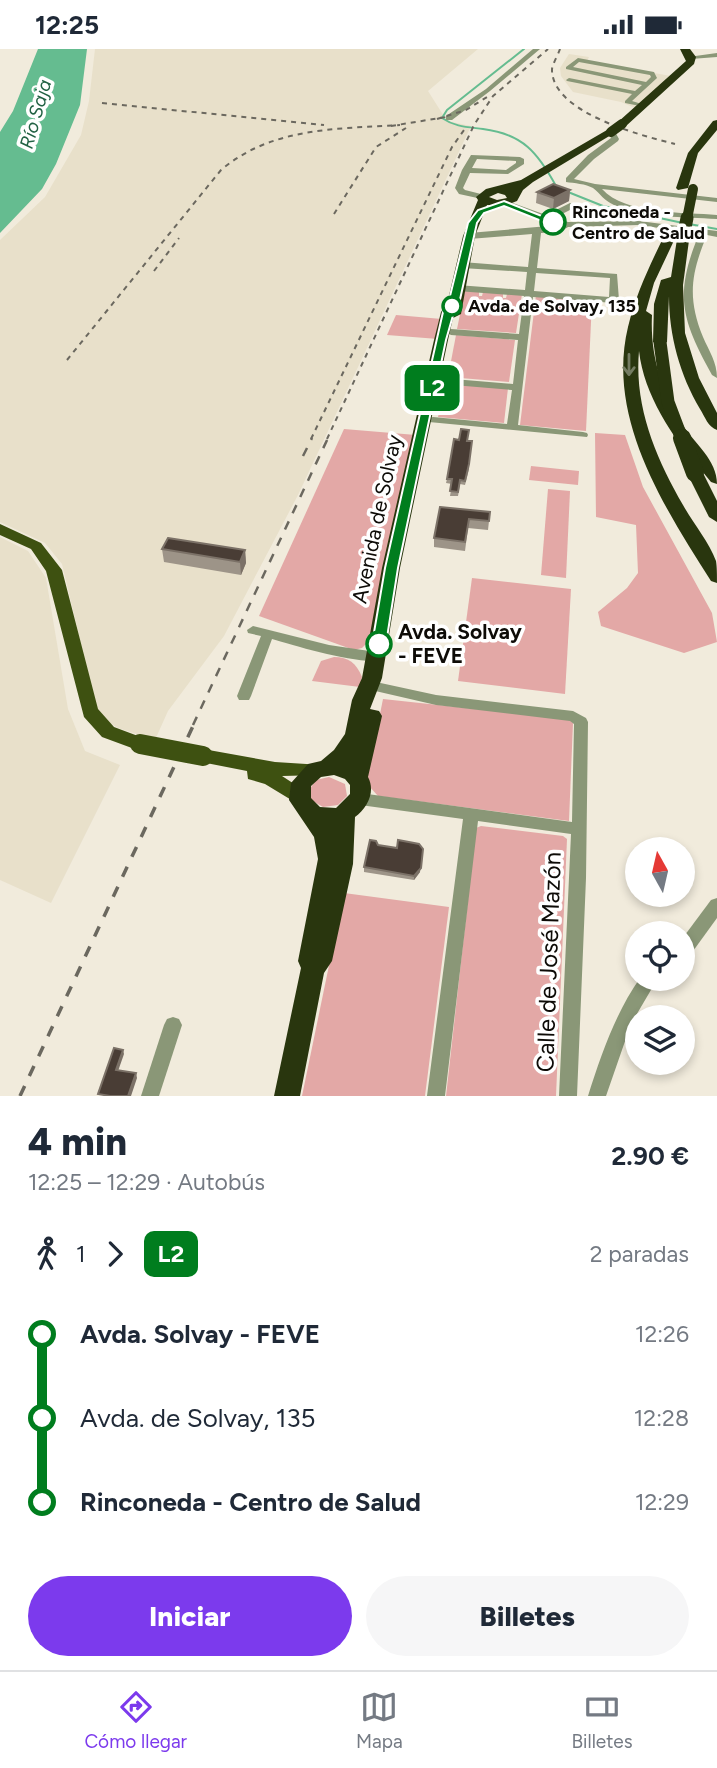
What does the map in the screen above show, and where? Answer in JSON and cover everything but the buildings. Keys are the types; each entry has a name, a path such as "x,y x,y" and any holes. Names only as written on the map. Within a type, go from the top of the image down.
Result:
{"highway":[{"path":"483,200 506,198 516,188 611,132 691,62 688,53"},
{"path":"717,123 693,153 688,188 664,290 660,342 668,402 695,473 717,517"},
{"path":"688,188 701,159 717,134"},
{"path":"483,200 506,198"},
{"name":"Avenida de Solvay","path":"384,623 392,611 451,332 462,265 469,236 483,200"},
{"path":"678,233 676,328 690,375 717,425"},
{"path":"678,233 646,305 644,349 653,381 669,414 685,440 717,479"},
{"path":"678,233 652,269 634,322 629,362 630,386 640,431 652,464 717,577"},
{"name":"Avenida de Solvay","path":"287,1096 313,968 320,961 342,865 367,741 374,674 391,568 441,340 455,296"},
{"name":"Avenida de Solvay","path":"322,769 339,759 353,741 366,686 374,674"},
{"path":"322,769 344,770 354,797 330,817 305,804 300,783 322,769"},
{"name":"Avenida de Solvay","path":"305,804 325,836 329,853 309,959 313,968"}],"main road":[{"path":"0,529 36,546 54,570 83,694 90,712 108,732 140,744 209,758 271,779 305,804"},
{"path":"209,758 225,758 275,769 322,769"}],"street":[{"path":"449,118 537,49"},
{"path":"688,53 717,55"},
{"path":"643,106 628,103 636,93 647,84 656,75 578,60 568,68 647,84"},
{"path":"569,80 636,93"},
{"path":"611,132 615,139 569,177 573,181 717,200"},
{"path":"468,167 508,172 518,166 520,159 474,157 468,167 459,188 483,200"},
{"path":"595,186 608,200 627,207 717,218"},
{"path":"506,198 544,219 567,225 639,223 717,234"},
{"path":"544,219 573,205"},
{"path":"469,236 559,229 567,225"},
{"path":"512,428 537,231"},
{"path":"704,231 688,276 688,296 694,327 717,375"},
{"path":"455,296 528,293 614,300 614,276 462,265"},
{"path":"451,332 523,337"},
{"path":"441,381 516,387"},
{"name":"Avenida de Solvay","path":"433,420 583,435"},
{"path":"253,630 356,656 374,674 436,700 578,718 582,725 579,829 471,816 354,797"},
{"path":"244,696 268,634"},
{"path":"436,1096 471,816"},
{"name":"Calle de José Mazón","path":"568,1096 579,829"},
{"path":"695,935 717,905"},
{"path":"597,1096 617,1038 641,991"},
{"path":"150,1096 173,1025"}],"shaded area":[{"path":"95,49 478,49 428,91 447,121 471,126 298,495 224,636 168,711 155,740 118,728 105,720 96,708 62,564 45,543 0,522 0,240 45,197 81,135 89,101"},
{"path":"569,54 589,57 587,61 671,76 635,108 621,102 573,92 561,76 560,68"},
{"path":"465,290 479,292 479,296 482,296 483,292 503,293 503,298 506,298 507,294 522,294 516,333 457,329"},
{"path":"536,295 592,300 586,431 520,425"},
{"path":"396,315 442,319 438,339 387,335"},
{"path":"456,335 515,340 509,382 448,377"},
{"path":"446,383 508,388 504,423 438,417"},
{"path":"344,429 416,435 369,641 362,648 354,650 259,616"},
{"path":"595,433 625,435 643,487 712,613 717,642 684,653 601,626 598,612 627,588 638,573 636,525 596,517"},
{"path":"531,466 579,471 578,485 529,480"},
{"path":"548,489 570,491 566,578 541,575"},
{"path":"0,537 28,551 46,578 68,709 85,751 120,765 51,903 0,880"},
{"path":"472,578 571,589 565,694 458,681"},
{"path":"334,657 344,658 357,668 362,677 360,687 312,681 321,661"},
{"path":"383,699 569,719 573,723 569,821 378,796 369,786 367,779"},
{"path":"329,777 345,784 347,796 338,805 323,807 311,800 309,790 316,780"},
{"path":"481,826 563,836 567,839 556,1096 446,1096 476,828"},
{"path":"344,893 449,907 425,1096 302,1096"}],"water":[{"name":"Río Saja","path":"38,49 87,49 80,105 56,164 42,189 0,233 0,132 13,111"}],"waterway":[{"path":"524,49 447,110 442,118 457,125 509,135 536,155 556,186"},
{"path":"568,192 603,206 683,223"},
{"path":"689,224 717,229"}],"railway":[{"path":"327,439 474,125 493,96 548,49"},
{"path":"560,49 552,69 556,85 566,98 601,120 675,144"},
{"path":"441,118 466,110 487,97"},
{"path":"102,103 324,125"},
{"path":"441,118 446,117"},
{"path":"395,125 441,118"},
{"path":"67,360 221,170 261,145 283,138 329,130 395,125"},
{"path":"391,126 395,125"},
{"path":"395,125 400,125"},
{"path":"334,214 376,147 406,128"},
{"path":"311,439 452,147 464,130"},
{"path":"154,271 179,238"},
{"path":"303,456 312,438"},
{"path":"193,725 328,438"},
{"path":"20,1096 194,724"}],"bus line":[{"name":"L2","path":"379,644 391,568 441,340 448,312 454,304 473,223 481,212 504,203 553,222"}],"place":[{"name":"Rinconeda - Centro de Salud","path":"553,222"},
{"name":"Avda. de Solvay, 135","path":"452,306"},
{"name":"Avda. Solvay - FEVE","path":"379,644"}]}
